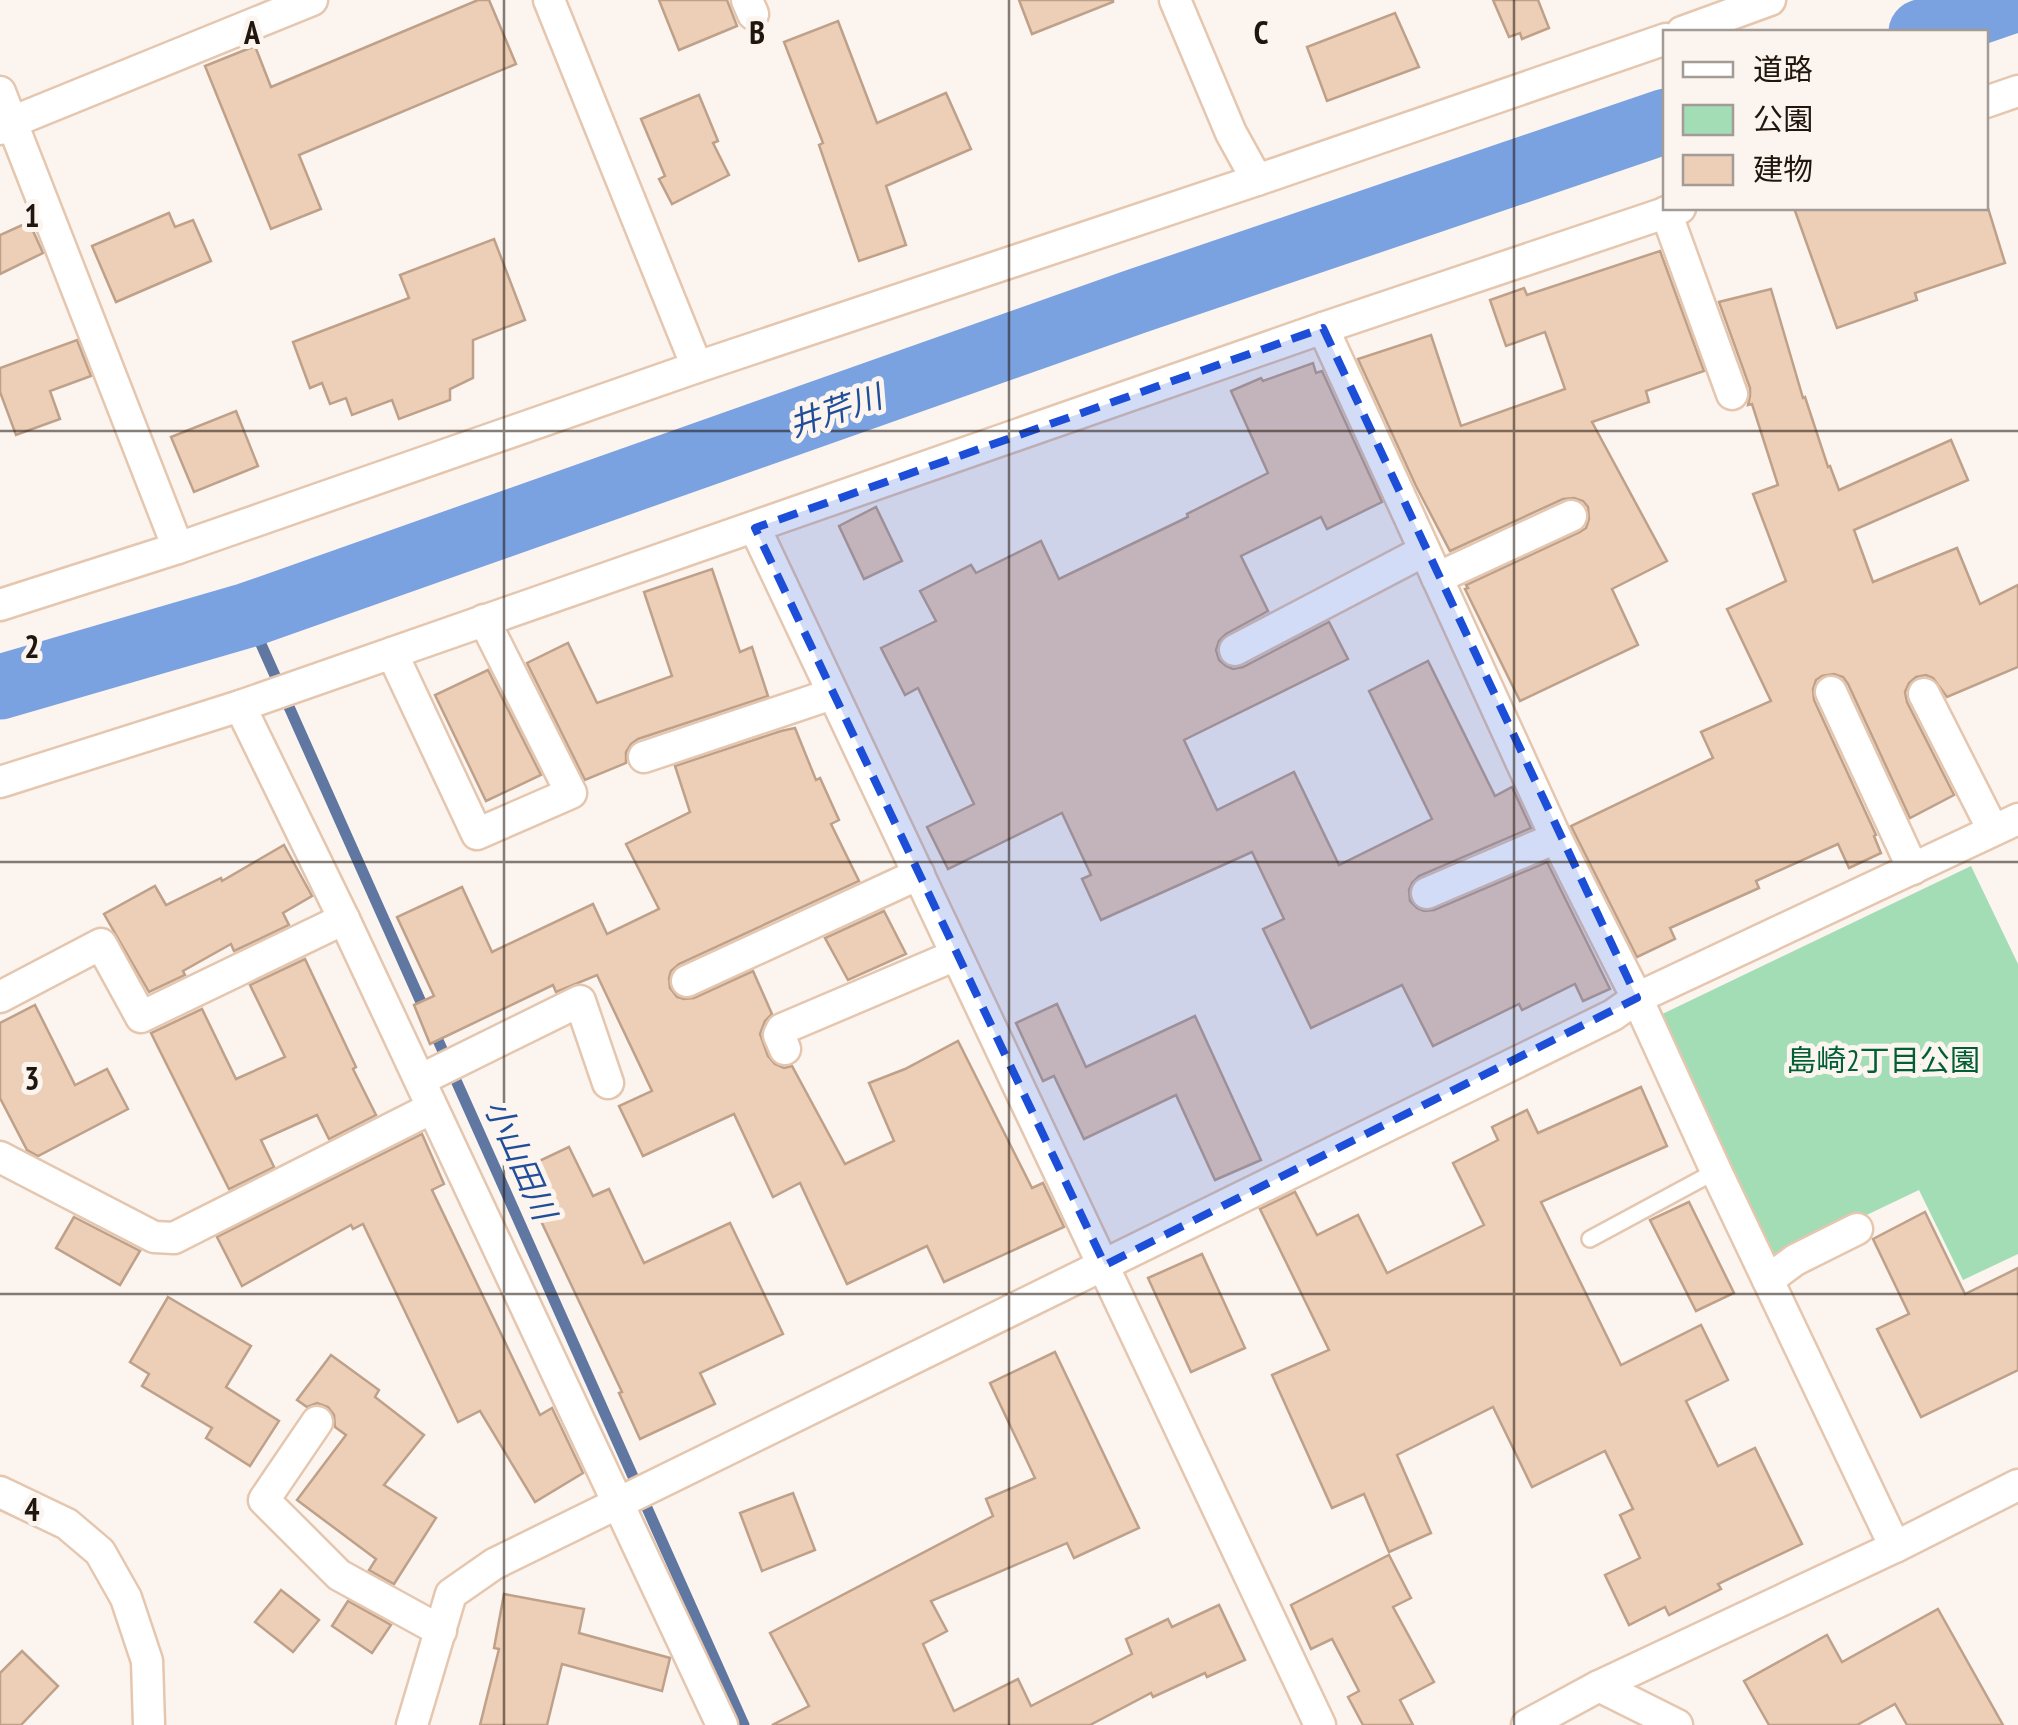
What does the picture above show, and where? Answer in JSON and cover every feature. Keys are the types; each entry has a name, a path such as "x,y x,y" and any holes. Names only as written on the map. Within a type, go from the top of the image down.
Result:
{"street":[{"path":"6,126 312,0"},
{"path":"549,0 698,367"},
{"path":"1175,0 1232,134 1257,180"},
{"path":"1688,30 1770,0"},
{"path":"0,605 178,548 1663,40"},
{"path":"1988,101 2018,91"},
{"path":"0,92 6,126 178,548"},
{"path":"0,782 240,706 1322,328 1672,210 1732,394"},
{"path":"1322,328 1556,838 1637,998 1895,1547"},
{"path":"1235,650 1430,565 1570,516"},
{"path":"755,528 1320,1725"},
{"path":"392,653 477,834 571,793 484,620"},
{"path":"1831,692 1913,869"},
{"path":"644,757 832,694"},
{"path":"412,1725 452,1594 494,1564 1614,1015 1637,998 2006,825 1924,694"},
{"path":"240,706 344,918 722,1725"},
{"path":"1428,893 1556,838"},
{"path":"687,981 920,874"},
{"path":"0,997 101,944 141,1017 344,918"},
{"path":"785,1049 779,1035 782,1029 956,954"},
{"path":"0,1156 154,1237 174,1238 580,1001 608,1082"},
{"path":"1768,1280 1796,1260 1858,1229"},
{"path":"317,1422 264,1500 340,1575 441,1630"},
{"path":"1527,1725 1599,1686 2018,1485"},
{"path":"8,1500 68,1524 100,1552 126,1598 147,1660 149,1725"},
{"path":"1599,1686 1677,1725"}],"lane":[{"path":"1590,1239 1716,1171"}],"highlighted area":[{"path":"1323,328 1637,998 1105,1265 755,528"}],"green space":[{"name":"島崎2丁目公園","path":"1971,866 2018,964 2018,1254 1963,1280 1919,1190 1770,1261 1654,1018"}],"building":[{"path":"478,0 489,0 516,64 299,155 321,209 271,229 205,66 255,46 271,87"},
{"path":"659,0 727,0 737,26 679,50"},
{"path":"1019,0 1113,0 1113,2 1032,34"},
{"path":"1493,0 1538,0 1549,28 1522,39 1520,33 1509,37"},
{"path":"1395,13 1419,67 1327,101 1307,47"},
{"path":"838,21 877,123 946,93 971,149 886,186 906,245 859,261 819,145 823,143 784,42"},
{"path":"699,95 718,141 713,143 729,175 672,204 659,179 665,176 641,119"},
{"path":"1988,208 2005,263 1915,293 1917,300 1837,328 1795,210"},
{"path":"169,213 175,227 193,220 211,261 116,302 92,246"},
{"path":"29,222 43,253 0,274 0,235"},
{"path":"494,239 525,320 473,340 473,378 450,389 450,400 399,419 392,400 352,415 346,398 330,404 322,383 310,388 293,342 409,298 400,275"},
{"path":"1660,251 1704,371 1646,391 1649,402 1592,422 1667,561 1612,589 1638,645 1520,701 1466,585 1580,532 1589,519 1588,507 1574,498 1563,499 1450,551 1358,359 1431,335 1461,426 1565,389 1545,332 1506,346 1490,300 1524,288 1527,295"},
{"path":"1771,289 1803,398 1839,490 1951,440 1968,480 1854,530 1873,582 1957,548 1980,604 2018,585 2018,667 1947,697 1926,675 1909,683 1905,692 1907,702 1954,795 1910,818 1848,684 1834,674 1816,680 1814,700 1881,853 1849,868 1838,844 1756,881 1759,888 1670,928 1675,939 1637,957 1571,826 1713,758 1701,732 1771,701 1727,609 1786,581 1753,494 1778,485 1752,404 1748,405 1750,388 1719,302"},
{"path":"77,340 91,376 50,391 60,419 16,435 0,392 0,368"},
{"path":"1313,363 1316,373 1322,371 1382,502 1327,529 1321,517 1241,556 1268,611 1226,634 1216,650 1226,666 1243,667 1329,622 1348,659 1184,740 1217,810 1294,772 1339,865 1432,819 1369,691 1428,661 1495,796 1512,787 1531,828 1419,876 1409,890 1410,901 1424,911 1434,910 1547,862 1610,989 1583,1001 1575,984 1522,1010 1519,1004 1433,1046 1402,985 1311,1028 1263,929 1284,919 1252,852 1101,920 1082,879 1091,875 1062,813 948,869 927,827 974,804 918,688 905,695 881,648 936,621 920,591 971,565 976,573 1041,541 1059,579 1188,517 1187,514 1268,473 1231,391"},
{"path":"236,411 258,466 194,492 171,437"},
{"path":"876,507 902,561 864,579 839,526"},
{"path":"712,569 740,652 752,647 768,696 638,739 626,752 626,763 585,780 527,663 568,643 597,703 672,676 644,592"},
{"path":"488,670 541,775 486,801 435,695"},
{"path":"795,728 816,780 820,778 839,820 831,824 859,881 679,964 671,971 670,988 677,997 694,998 753,971 772,1014 760,1034 768,1056 784,1068 792,1066 845,1164 894,1141 869,1083 958,1041 1032,1188 1043,1183 1064,1227 944,1282 927,1246 847,1284 800,1183 773,1197 734,1114 643,1156 619,1106 652,1091 597,975 556,992 553,985 430,1044 414,1005 434,996 397,917 462,887 492,952 593,904 607,934 659,909 626,844 690,812 675,766"},
{"path":"284,845 312,896 283,913 289,925 234,951 231,944 183,971 185,975 149,992 104,914 155,886 166,905 221,878 222,881"},
{"path":"884,911 906,954 848,980 825,938"},
{"path":"305,959 376,1115 329,1139 317,1115 261,1140 274,1167 229,1189 151,1033 202,1009 236,1079 285,1057 250,985"},
{"path":"1057,1004 1086,1067 1195,1016 1261,1160 1215,1180 1176,1095 1084,1139 1054,1076 1043,1081 1016,1023"},
{"path":"35,1005 75,1085 107,1069 128,1109 38,1156 27,1150 0,1098 0,1023"},
{"path":"1641,1087 1667,1146 1541,1202 1621,1365 1701,1325 1728,1380 1686,1401 1718,1466 1755,1448 1802,1544 1718,1584 1721,1589 1669,1615 1665,1607 1629,1625 1605,1575 1640,1558 1620,1515 1633,1509 1605,1451 1532,1487 1493,1407 1397,1455 1431,1533 1389,1552 1364,1494 1332,1508 1272,1375 1329,1350 1260,1209 1295,1192 1317,1235 1358,1215 1387,1273 1484,1225 1453,1163 1498,1140 1492,1127 1527,1110 1538,1133"},
{"path":"422,1134 444,1184 432,1190 540,1415 552,1408 583,1473 535,1502 480,1411 458,1422 363,1224 353,1229 351,1225 242,1286 217,1237"},
{"path":"569,1147 593,1196 609,1189 644,1263 730,1223 783,1334 700,1373 715,1404 640,1439 619,1393 622,1392 541,1221 545,1219 522,1169"},
{"path":"1689,1202 1734,1293 1696,1311 1650,1220"},
{"path":"1925,1212 1965,1294 2018,1268 2018,1370 1921,1417 1877,1329 1909,1314 1873,1239"},
{"path":"74,1217 140,1251 120,1285 56,1248"},
{"path":"1202,1254 1245,1348 1191,1372 1148,1278"},
{"path":"168,1297 251,1346 226,1387 279,1421 250,1466 206,1438 212,1428 142,1386 149,1374 130,1362"},
{"path":"1055,1352 1139,1528 1074,1558 1067,1543 931,1601 947,1631 923,1644 954,1711 1018,1679 1031,1706 1132,1654 1126,1639 1168,1619 1172,1627 1219,1605 1245,1660 1153,1697 1151,1693 1090,1725 772,1725 809,1706 770,1633 993,1516 986,1499 1035,1478 990,1383"},
{"path":"331,1355 379,1390 375,1397 424,1435 384,1485 436,1518 394,1584 369,1570 376,1559 297,1500 346,1435 335,1427 334,1415 328,1407 317,1403 307,1407 297,1400"},
{"path":"793,1493 815,1550 762,1571 740,1513"},
{"path":"1389,1555 1411,1598 1393,1607 1434,1682 1400,1700 1413,1725 1363,1725 1348,1697 1359,1691 1332,1639 1311,1649 1291,1605"},
{"path":"281,1590 319,1620 293,1652 255,1622"},
{"path":"504,1594 584,1609 579,1633 670,1658 662,1691 562,1664 547,1725 480,1725 499,1649 494,1648"},
{"path":"348,1601 391,1625 372,1653 332,1626"},
{"path":"1938,1609 2003,1725 1907,1725 1895,1704 1857,1725 1769,1725 1744,1681 1827,1635 1842,1662"},
{"path":"22,1651 58,1686 21,1725 0,1725 0,1673"}],"waterway":[{"name":"井芹川","path":"1927,30 2014,0"},
{"name":"井芹川","path":"0,687 248,615 1137,301 1663,122"},
{"name":"小山田川","path":"248,615 744,1725"}]}
